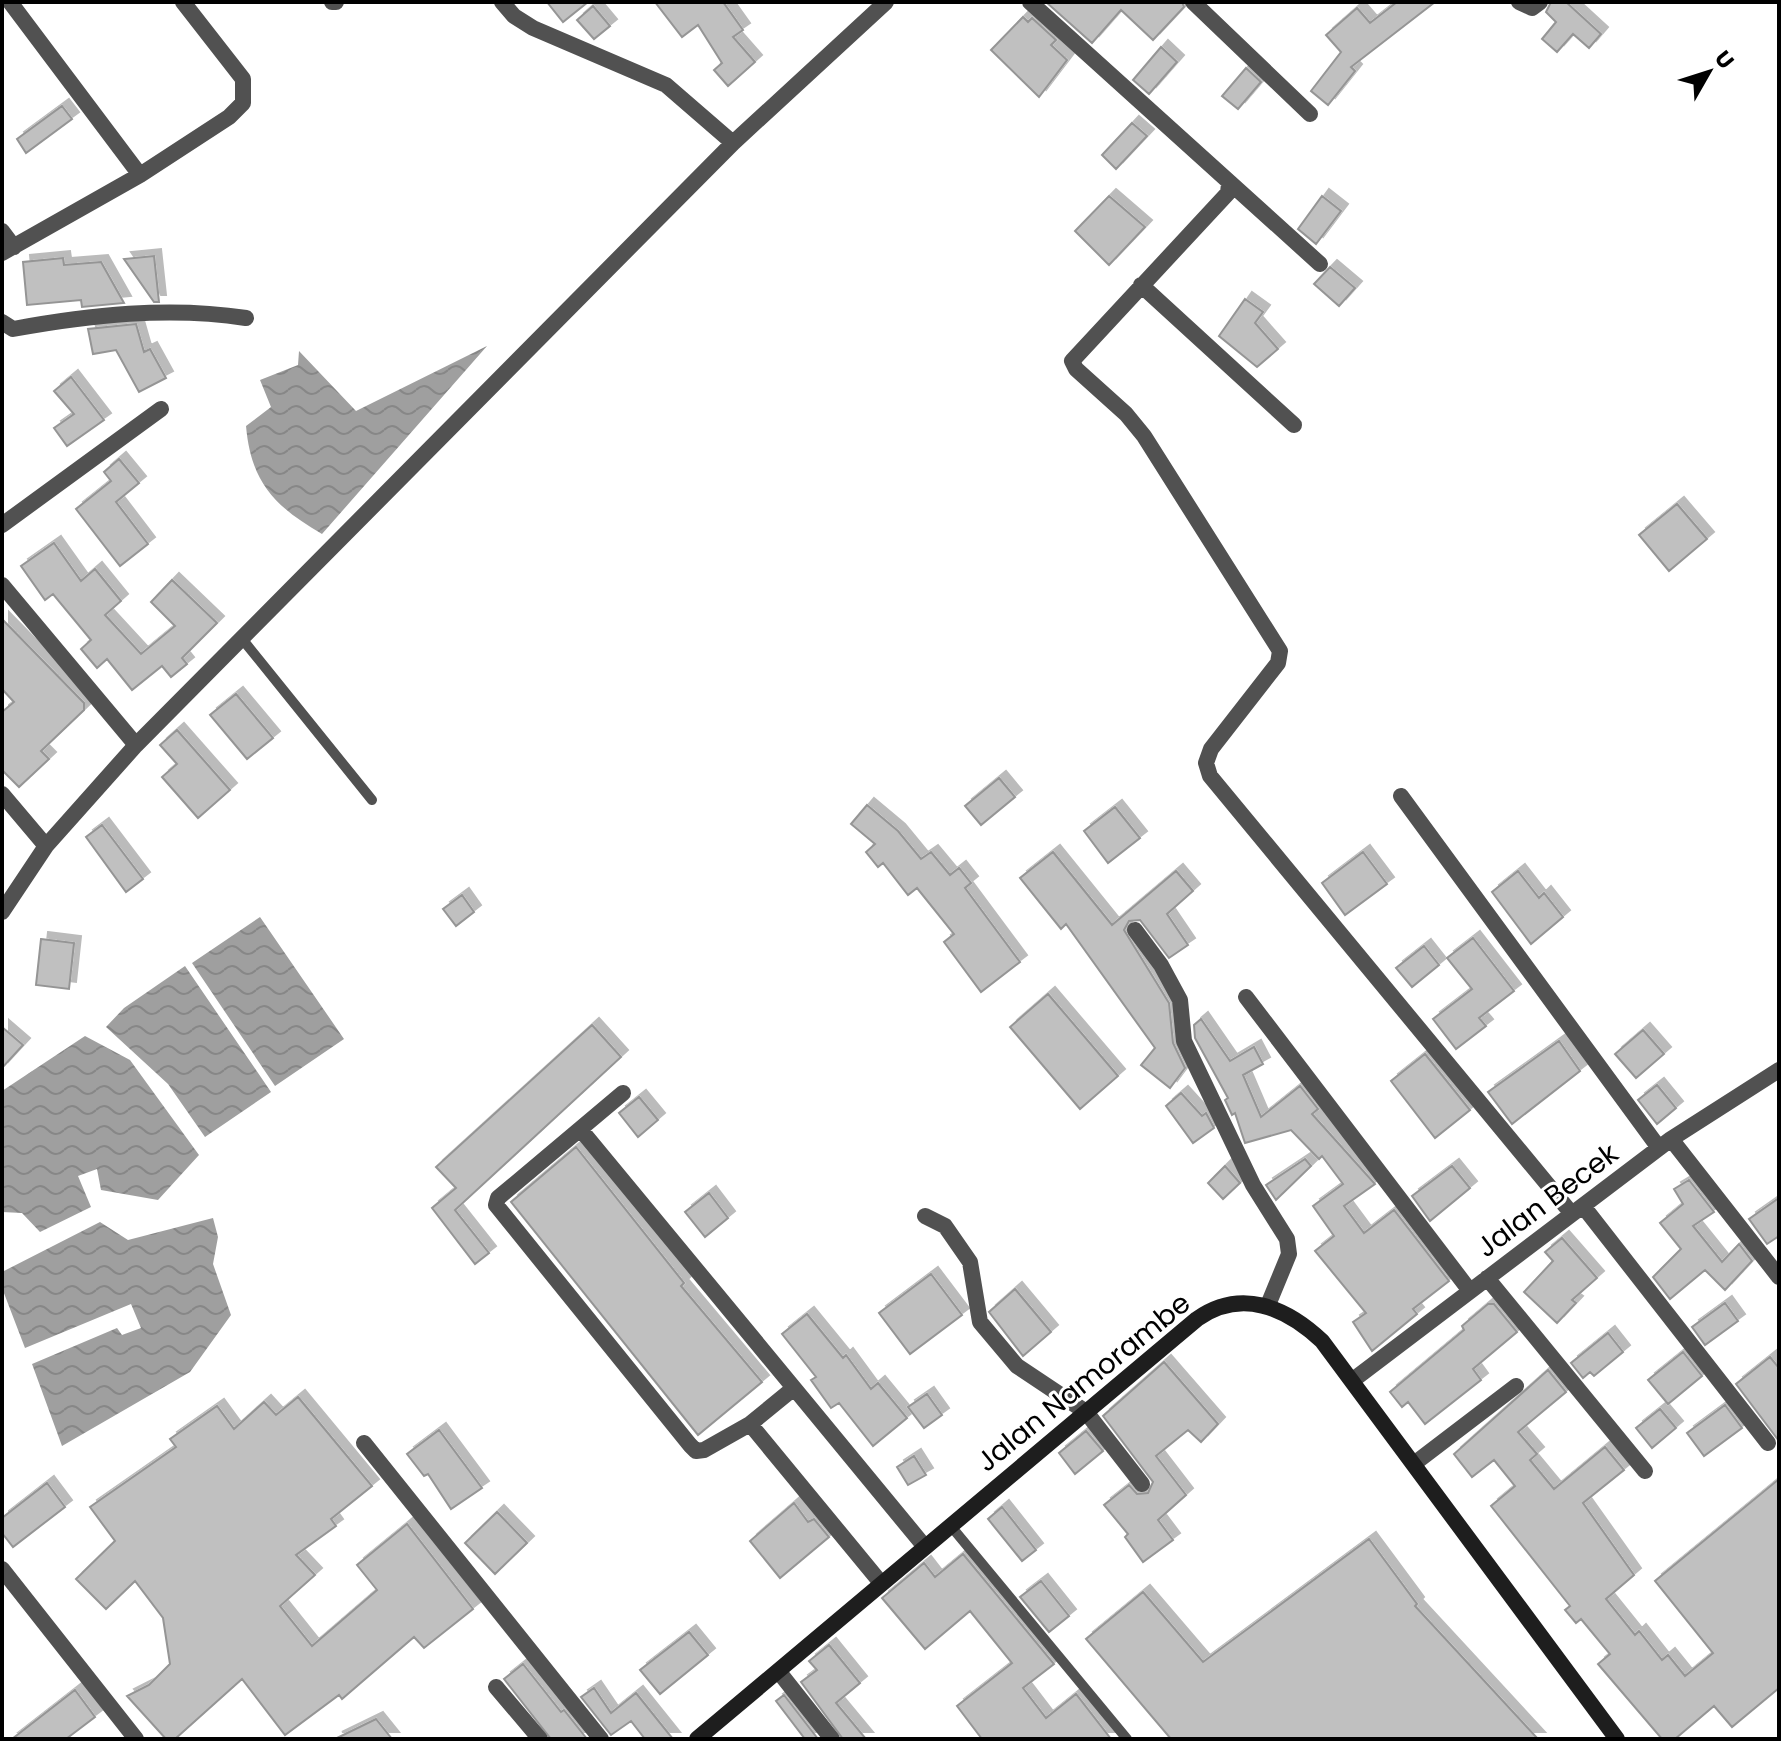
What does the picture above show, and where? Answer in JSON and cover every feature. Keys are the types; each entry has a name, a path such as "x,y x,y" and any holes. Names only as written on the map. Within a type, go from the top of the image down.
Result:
{"main road":[{"name":"Jalan Namorambe","path":"697,1739 1210,1310 1233,1303 1268,1305 1302,1321 1353,1380 1617,1739"}],"street":[{"path":"10,2 140,175"},
{"path":"2,231 8,250 140,175 229,117 243,103 243,79 183,2"},
{"path":"502,2 514,16 533,28 666,85 733,143"},
{"path":"4,902 46,846 136,745 733,143 886,2"},
{"path":"1030,2 1320,264"},
{"path":"1193,2 1310,114"},
{"path":"1519,2 1532,8 1540,2"},
{"path":"1229,184 1228,193 1072,361 1076,369 1126,414 1144,436 1280,651 1278,663 1211,749 1206,763 1210,776 1577,1210 1768,1443"},
{"path":"1141,285 1294,425"},
{"path":"2,322 13,329 61,320 199,311 246,318"},
{"path":"2,525 161,409"},
{"path":"2,585 136,745"},
{"path":"2,794 46,846"},
{"path":"1401,796 1665,1143 1779,1277"},
{"path":"1135,930 1161,965 1180,1000 1184,1041 1253,1185 1287,1239 1289,1254 1268,1305"},
{"path":"1246,997 1470,1291"},
{"name":"Jalan Becek","path":"1353,1380 1665,1143 1779,1070"},
{"path":"623,1093 498,1198 496,1205 500,1213 696,1451 750,1424 794,1388"},
{"path":"581,1130 925,1547"},
{"path":"925,1216 945,1226 960,1244 975,1278 980,1322 998,1346 1017,1366 1086,1412 1142,1484"},
{"path":"1487,1278 1645,1471"},
{"path":"1415,1463 1516,1386"},
{"path":"750,1424 881,1583"},
{"path":"364,1443 601,1739"},
{"path":"2,1569 136,1739"},
{"path":"779,1672 832,1739"},
{"path":"496,1687 540,1739"}],"lane":[{"path":"243,640 372,800"},
{"path":"950,1525 1127,1739"}],"water":[{"path":"487,346 322,534 291,513 268,490 253,463 246,426 271,407 260,380 298,365 299,351 356,411"},
{"path":"260,917 344,1039 275,1086 192,963"},
{"path":"185,966 271,1092 205,1137 168,1084 106,1027 124,1008"},
{"path":"85,1036 130,1060 199,1155 158,1200 101,1190 97,1169 78,1176 91,1207 40,1232 22,1213 2,1212 2,1091"},
{"path":"213,1218 218,1237 213,1264 231,1315 190,1372 62,1446 32,1364 117,1328 122,1335 141,1328 131,1304 25,1348 2,1288 2,1272 100,1222 128,1240"}],"building":[{"path":"547,2 588,2 563,22"},
{"path":"655,2 723,2 743,30 733,37 755,62 728,86 714,70 722,63 698,25 682,37"},
{"path":"1046,2 1182,2 1184,7 1153,40 1121,10 1092,43"},
{"path":"1397,2 1435,2 1351,67 1355,71 1328,105 1311,91 1341,52 1326,35 1357,8 1370,23"},
{"path":"1551,2 1566,2 1601,34 1589,48 1573,34 1557,52 1542,39 1556,22 1546,12"},
{"path":"593,6 610,26 594,39 577,20"},
{"path":"1023,17 1028,22 1032,18 1056,40 1051,45 1067,60 1039,97 991,50"},
{"path":"1161,47 1177,62 1149,94 1133,80"},
{"path":"1246,68 1261,82 1238,109 1222,96"},
{"path":"62,106 72,119 26,153 17,139"},
{"path":"1132,123 1147,136 1116,169 1102,155"},
{"path":"1109,196 1145,227 1109,265 1075,231"},
{"path":"1322,196 1341,211 1316,244 1298,229"},
{"path":"154,256 159,302 154,302 124,259"},
{"path":"63,258 64,265 101,262 124,303 82,307 81,300 27,305 23,262"},
{"path":"1330,267 1355,288 1339,306 1314,284"},
{"path":"1245,299 1263,312 1255,323 1278,349 1257,367 1219,336"},
{"path":"136,324 144,352 150,349 166,378 139,392 116,350 93,354 88,329"},
{"path":"71,377 104,420 67,446 54,428 74,414 54,391"},
{"path":"119,459 139,483 116,502 148,544 120,566 76,509 111,481 104,472"},
{"path":"1677,504 1707,539 1669,571 1639,535"},
{"path":"54,543 81,581 95,569 121,601 105,615 141,654 175,626 151,602 172,580 217,623 182,658 187,664 171,677 162,666 132,690 107,659 97,668 81,649 91,640 53,594 45,600 21,566"},
{"path":"2,619 84,703 84,710 41,751 49,759 19,787 2,770 2,712 14,702 2,689"},
{"path":"236,694 273,738 247,759 210,715"},
{"path":"177,730 230,790 198,818 162,777 177,764 160,745"},
{"path":"999,778 1015,797 981,825 965,806"},
{"path":"867,805 898,831 921,859 931,852 950,875 959,868 971,883 965,888 1020,962 981,992 944,942 954,934 917,888 908,895 883,863 878,867 866,852 875,844 851,824"},
{"path":"1115,807 1140,838 1108,863 1084,831"},
{"path":"102,825 143,879 126,892 86,837"},
{"path":"1053,852 1112,925 1176,871 1193,891 1167,914 1188,945 1169,958 1140,920 1129,921 1124,930 1169,1003 1173,1043 1185,1068 1170,1088 1141,1065 1155,1048 1066,924 1061,929 1020,878"},
{"path":"1363,852 1387,884 1345,915 1322,883"},
{"path":"1518,871 1539,898 1544,893 1563,917 1531,944 1492,892"},
{"path":"462,895 474,912 456,926 443,909"},
{"path":"1473,938 1514,991 1479,1018 1486,1026 1456,1049 1433,1019 1472,989 1447,958"},
{"path":"41,939 74,943 69,989 36,985"},
{"path":"1424,946 1439,965 1412,987 1396,968"},
{"path":"1048,994 1118,1076 1080,1109 1010,1027"},
{"path":"1201,1019 1230,1061 1254,1047 1263,1064 1243,1075 1261,1117 1300,1086 1318,1109 1312,1114 1375,1184 1344,1206 1364,1233 1394,1210 1449,1281 1413,1309 1417,1314 1372,1351 1353,1322 1366,1313 1315,1251 1334,1236 1313,1206 1343,1184 1322,1156 1319,1159 1291,1130 1245,1143 1235,1113 1232,1115 1225,1100 1228,1098 1195,1038 1194,1025"},
{"path":"592,1025 621,1057 455,1210 489,1253 475,1264 432,1208 456,1188 436,1167"},
{"path":"2,1027 23,1045 2,1068"},
{"path":"1643,1030 1664,1054 1636,1078 1615,1054"},
{"path":"1559,1041 1580,1071 1512,1124 1488,1092"},
{"path":"1425,1054 1470,1110 1435,1138 1391,1081"},
{"path":"1657,1085 1676,1108 1657,1124 1638,1100"},
{"path":"1181,1093 1202,1116 1206,1113 1214,1128 1193,1143 1166,1106"},
{"path":"639,1097 658,1120 638,1137 619,1113"},
{"path":"576,1147 684,1283 681,1286 762,1382 698,1435 511,1202"},
{"path":"1305,1159 1311,1166 1276,1200 1266,1185"},
{"path":"1225,1166 1240,1183 1223,1199 1208,1183"},
{"path":"1452,1166 1470,1188 1430,1221 1412,1196"},
{"path":"1689,1180 1714,1212 1693,1226 1722,1262 1739,1244 1752,1261 1725,1290 1705,1270 1670,1299 1653,1277 1681,1249 1660,1223 1683,1204 1674,1189"},
{"path":"709,1193 728,1218 705,1237 685,1212"},
{"path":"1779,1198 1779,1236 1767,1244 1749,1219"},
{"path":"1562,1238 1597,1278 1572,1300 1576,1303 1557,1323 1524,1292 1553,1261 1545,1252"},
{"path":"931,1274 962,1315 910,1354 879,1313"},
{"path":"1015,1289 1051,1332 1023,1356 989,1312"},
{"path":"1725,1303 1738,1321 1705,1345 1692,1327"},
{"path":"1488,1304 1494,1304 1517,1332 1473,1369 1481,1380 1425,1424 1408,1402 1402,1407 1390,1392 1464,1330 1462,1326"},
{"path":"807,1314 843,1358 846,1355 871,1389 878,1383 907,1418 873,1446 839,1403 831,1408 811,1380 816,1377 782,1334"},
{"path":"1608,1333 1623,1352 1594,1376 1590,1372 1583,1378 1571,1363"},
{"path":"1683,1352 1702,1376 1668,1404 1648,1380"},
{"path":"1770,1357 1779,1368 1779,1441 1736,1384"},
{"path":"1164,1362 1218,1424 1201,1442 1188,1430 1156,1456 1186,1495 1158,1520 1173,1540 1143,1562 1125,1537 1128,1534 1104,1505 1129,1485 1137,1494 1148,1493 1153,1482 1103,1416"},
{"path":"1548,1370 1566,1392 1518,1432 1537,1454 1530,1460 1554,1489 1605,1447 1624,1470 1583,1503 1634,1575 1606,1599 1635,1635 1639,1631 1662,1660 1668,1655 1685,1676 1713,1653 1655,1581 1779,1479 1779,1688 1732,1727 1714,1706 1675,1739 1662,1739 1598,1664 1610,1654 1581,1619 1576,1623 1565,1610 1570,1606 1491,1506 1515,1486 1494,1460 1472,1477 1454,1454"},
{"path":"927,1394 942,1415 924,1428 908,1407"},
{"path":"298,1397 372,1486 331,1519 336,1526 296,1555 315,1575 280,1606 312,1646 377,1590 357,1565 407,1524 473,1609 424,1648 414,1637 342,1699 339,1695 285,1735 242,1679 175,1739 166,1739 127,1696 149,1685 170,1664 163,1618 135,1581 106,1609 76,1579 115,1541 90,1507 176,1447 170,1439 217,1406 234,1429 264,1402 276,1415"},
{"path":"1725,1405 1742,1428 1704,1456 1687,1433"},
{"path":"1660,1409 1676,1428 1652,1448 1636,1428"},
{"path":"439,1430 482,1488 451,1509 428,1474 424,1476 407,1454"},
{"path":"1086,1431 1103,1451 1075,1474 1059,1453"},
{"path":"914,1456 926,1475 908,1485 897,1467"},
{"path":"47,1483 65,1507 13,1547 2,1533 2,1518"},
{"path":"794,1503 808,1522 814,1519 829,1537 780,1578 750,1541"},
{"path":"1002,1507 1036,1550 1022,1561 988,1519"},
{"path":"497,1512 527,1543 495,1574 465,1543"},
{"path":"1369,1539 1417,1604 1415,1606 1538,1739 1171,1739 1086,1639 1143,1592 1203,1662"},
{"path":"963,1554 1054,1664 1023,1688 1046,1718 1076,1694 1111,1739 982,1739 957,1706 1012,1663 970,1611 925,1649 882,1598 924,1563 935,1577"},
{"path":"1041,1581 1069,1616 1049,1632 1020,1597"},
{"path":"689,1632 708,1655 660,1694 640,1670"},
{"path":"829,1645 860,1683 836,1703 866,1739 843,1739 801,1682 817,1670 809,1661"},
{"path":"523,1664 587,1739 551,1739 504,1679"},
{"path":"594,1688 611,1713 636,1693 673,1739 645,1739 631,1721 611,1735 581,1697"},
{"path":"75,1690 95,1717 66,1739 12,1739"},
{"path":"784,1695 818,1739 805,1739 776,1701"},
{"path":"376,1719 392,1739 335,1739"}]}
